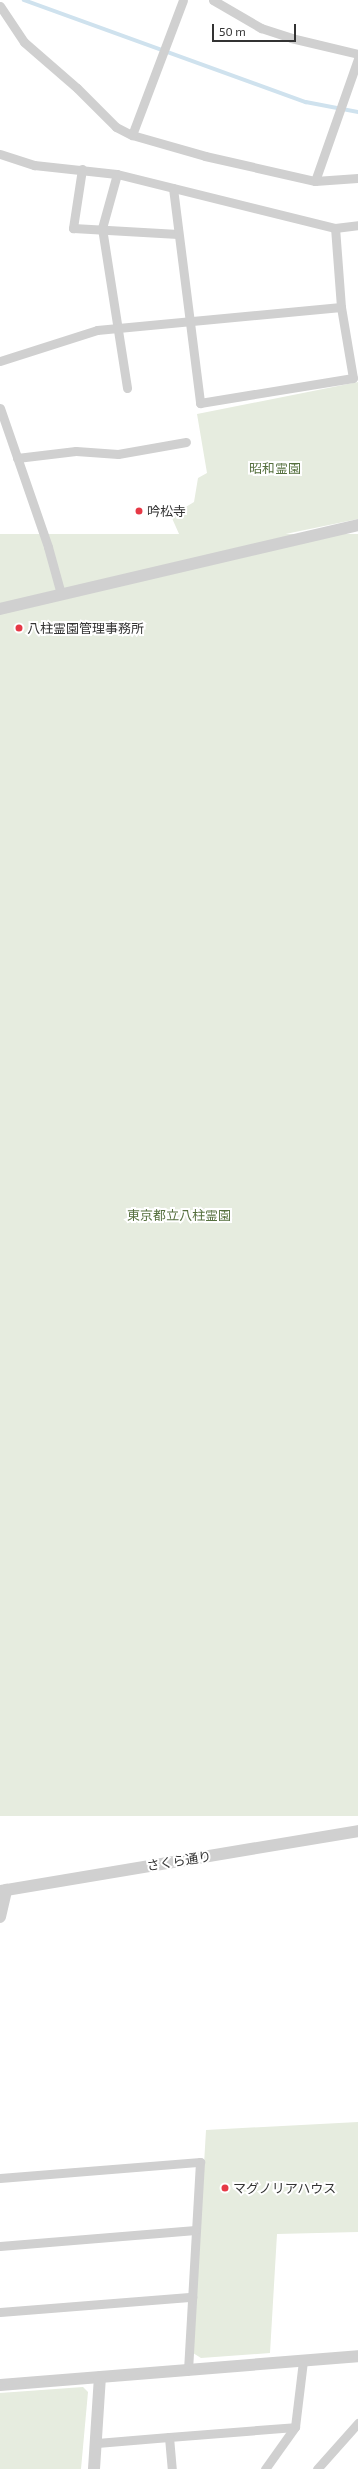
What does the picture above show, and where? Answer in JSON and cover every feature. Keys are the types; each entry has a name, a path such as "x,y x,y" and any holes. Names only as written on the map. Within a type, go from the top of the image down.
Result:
{"street":[{"path":"132,135 183,0"},
{"path":"213,0 261,28 291,38 358,54"},
{"path":"0,6 24,42 77,88 116,127 132,135 205,156 315,181 358,178"},
{"path":"315,181 358,59"},
{"path":"0,154 34,165 117,174 335,228 358,225"},
{"path":"82,169 73,228 102,228 178,234"},
{"path":"117,174 102,228 127,388"},
{"path":"173,188 200,403 353,378 341,307 335,228"},
{"path":"0,361 96,330 341,307"},
{"path":"0,408 48,547 60,594"},
{"path":"17,458 76,451 118,454 186,442"},
{"path":"0,609 358,525"},
{"name":"さくら通り","path":"3,1890 358,1831"},
{"path":"0,1917 3,1890"},
{"path":"0,2178 200,2162 188,2371"},
{"path":"0,2246 195,2230"},
{"path":"0,2312 192,2297"},
{"path":"0,2385 188,2371 358,2356"},
{"path":"265,2469 295,2427 303,2361"},
{"path":"94,2469 97,2443 100,2377"},
{"path":"317,2469 358,2423"},
{"path":"97,2443 295,2427"},
{"path":"169,2437 172,2469"}],"green space":[{"name":"昭和霊園","path":"358,382 358,519 188,554 171,516 194,502 198,478 207,473 197,414"},
{"name":"東京都立八柱霊園","path":"0,534 358,534 358,1816 0,1816"},
{"path":"358,2122 358,2232 277,2234 270,2353 201,2358 193,2353 206,2130"},
{"path":"83,2387 88,2392 81,2469 0,2469 0,2393"}],"waterway":[{"path":"24,0 306,102 358,112"}],"place":[{"name":"吟松寺","path":"139,511"},
{"name":"八柱霊園管理事務所","path":"19,628"},
{"name":"マグノリアハウス","path":"225,2188"}]}
